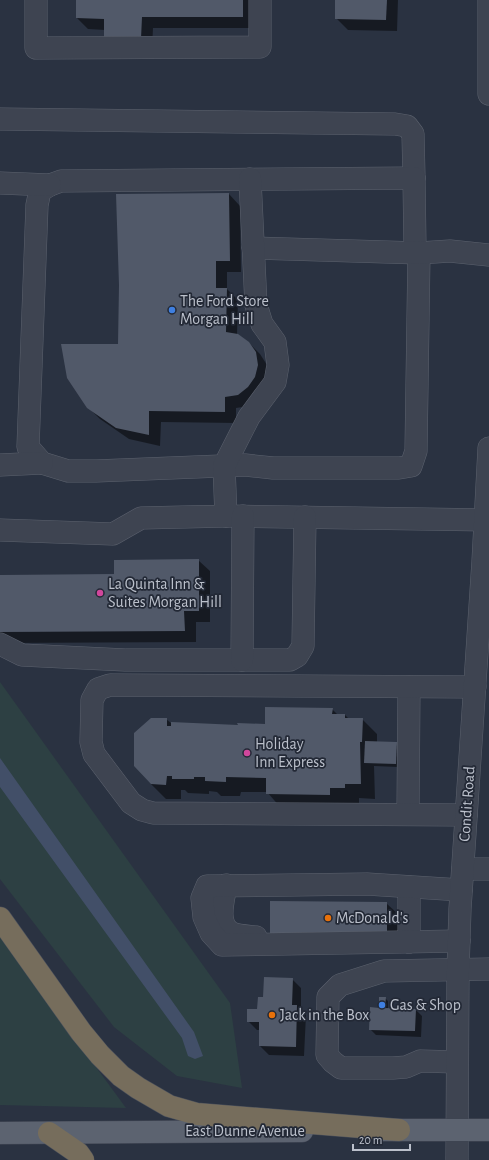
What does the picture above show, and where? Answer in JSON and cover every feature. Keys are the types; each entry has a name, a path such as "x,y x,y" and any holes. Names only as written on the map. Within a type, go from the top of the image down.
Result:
{"highway":[{"path":"0,918 100,1055 121,1076 169,1106 197,1114 400,1130"},
{"path":"49,1132 78,1152 83,1160"}],"main road":[{"name":"East Dunne Avenue","path":"0,1133 489,1130"}],"street":[{"path":"36,0 36,48 260,47 260,0"},
{"path":"489,0 489,94"},
{"path":"0,119 395,124 407,126 413,134 415,248 419,253 416,451 411,466 399,468 272,468 244,465 68,471 42,463 0,465"},
{"path":"42,463 28,447 37,205 40,191 61,181 414,178"},
{"path":"242,660 234,516 224,466 249,417 275,382 278,366 275,342 262,324 256,305 250,179"},
{"path":"0,183 50,185"},
{"path":"253,248 419,253 450,251 489,254"},
{"name":"Condit Road","path":"457,1160 458,970 461,890 487,520 489,448"},
{"path":"0,530 113,534 141,518 234,516 487,520"},
{"path":"0,644 22,655 125,660 290,660 298,656 303,646 305,517"},
{"path":"466,815 153,813 142,810 131,803 94,754 91,742 92,700 98,689 110,686 475,687"},
{"path":"408,814 410,687"},
{"path":"463,868 489,869"},
{"path":"459,940 222,945 211,933 208,927 204,916 202,898 207,886 367,884 461,890"},
{"path":"409,887 409,942"},
{"path":"457,1062 420,1061 406,1067 341,1068 327,1054 328,997 340,985 384,971 489,969"}],"shaded area":[{"path":"0,682 230,1003 242,1088 177,1076 114,1027 0,879"},
{"path":"0,936 126,1108 0,1105"}],"water":[{"path":"0,758 194,1032 203,1056 195,1059 188,1056 182,1038 0,787"}],"building":[{"path":"76,0 243,0 243,17 142,17 141,39 104,38 104,19 76,18"},
{"path":"335,0 387,0 386,20 335,19"},
{"name":"The Ford Store Morgan Hill","path":"229,193 230,261 216,261 216,288 227,288 226,332 238,334 249,342 256,352 258,365 255,377 248,387 238,395 225,397 225,412 149,411 149,435 116,428 87,408 67,378 61,344 118,344 119,285 116,194"},
{"name":"La Quinta Inn & Suites Morgan Hill","path":"199,559 199,611 184,611 185,631 0,632 0,575 114,574 114,560"},
{"name":"Holiday Inn Express","path":"265,707 333,708 332,714 345,714 345,718 363,718 362,742 360,742 361,784 345,784 345,788 330,788 330,795 266,794 266,778 226,777 226,782 205,781 205,777 194,777 194,779 172,779 172,776 167,776 166,785 151,784 134,766 134,733 151,718 167,718 167,726 171,726 171,722 238,725 237,723 265,724"},
{"path":"365,741 397,742 396,764 364,763"},
{"name":"McDonald's","path":"270,901 387,902 387,935 270,935"},
{"name":"Jack in the Box","path":"264,977 293,978 292,1005 297,1005 296,1047 259,1046 259,1022 247,1022 247,1009 257,1009 258,997 263,997"},
{"name":"Gas & Shop","path":"379,997 386,997 385,1008 416,1009 415,1031 369,1030 370,1007 379,1008"}],"place":[{"name":"The Ford Store Morgan Hill","path":"172,310"},
{"name":"La Quinta Inn & Suites Morgan Hill","path":"100,593"},
{"name":"Holiday Inn Express","path":"247,753"},
{"name":"McDonald's","path":"328,918"},
{"name":"Gas & Shop","path":"382,1005"},
{"name":"Jack in the Box","path":"272,1015"}]}
